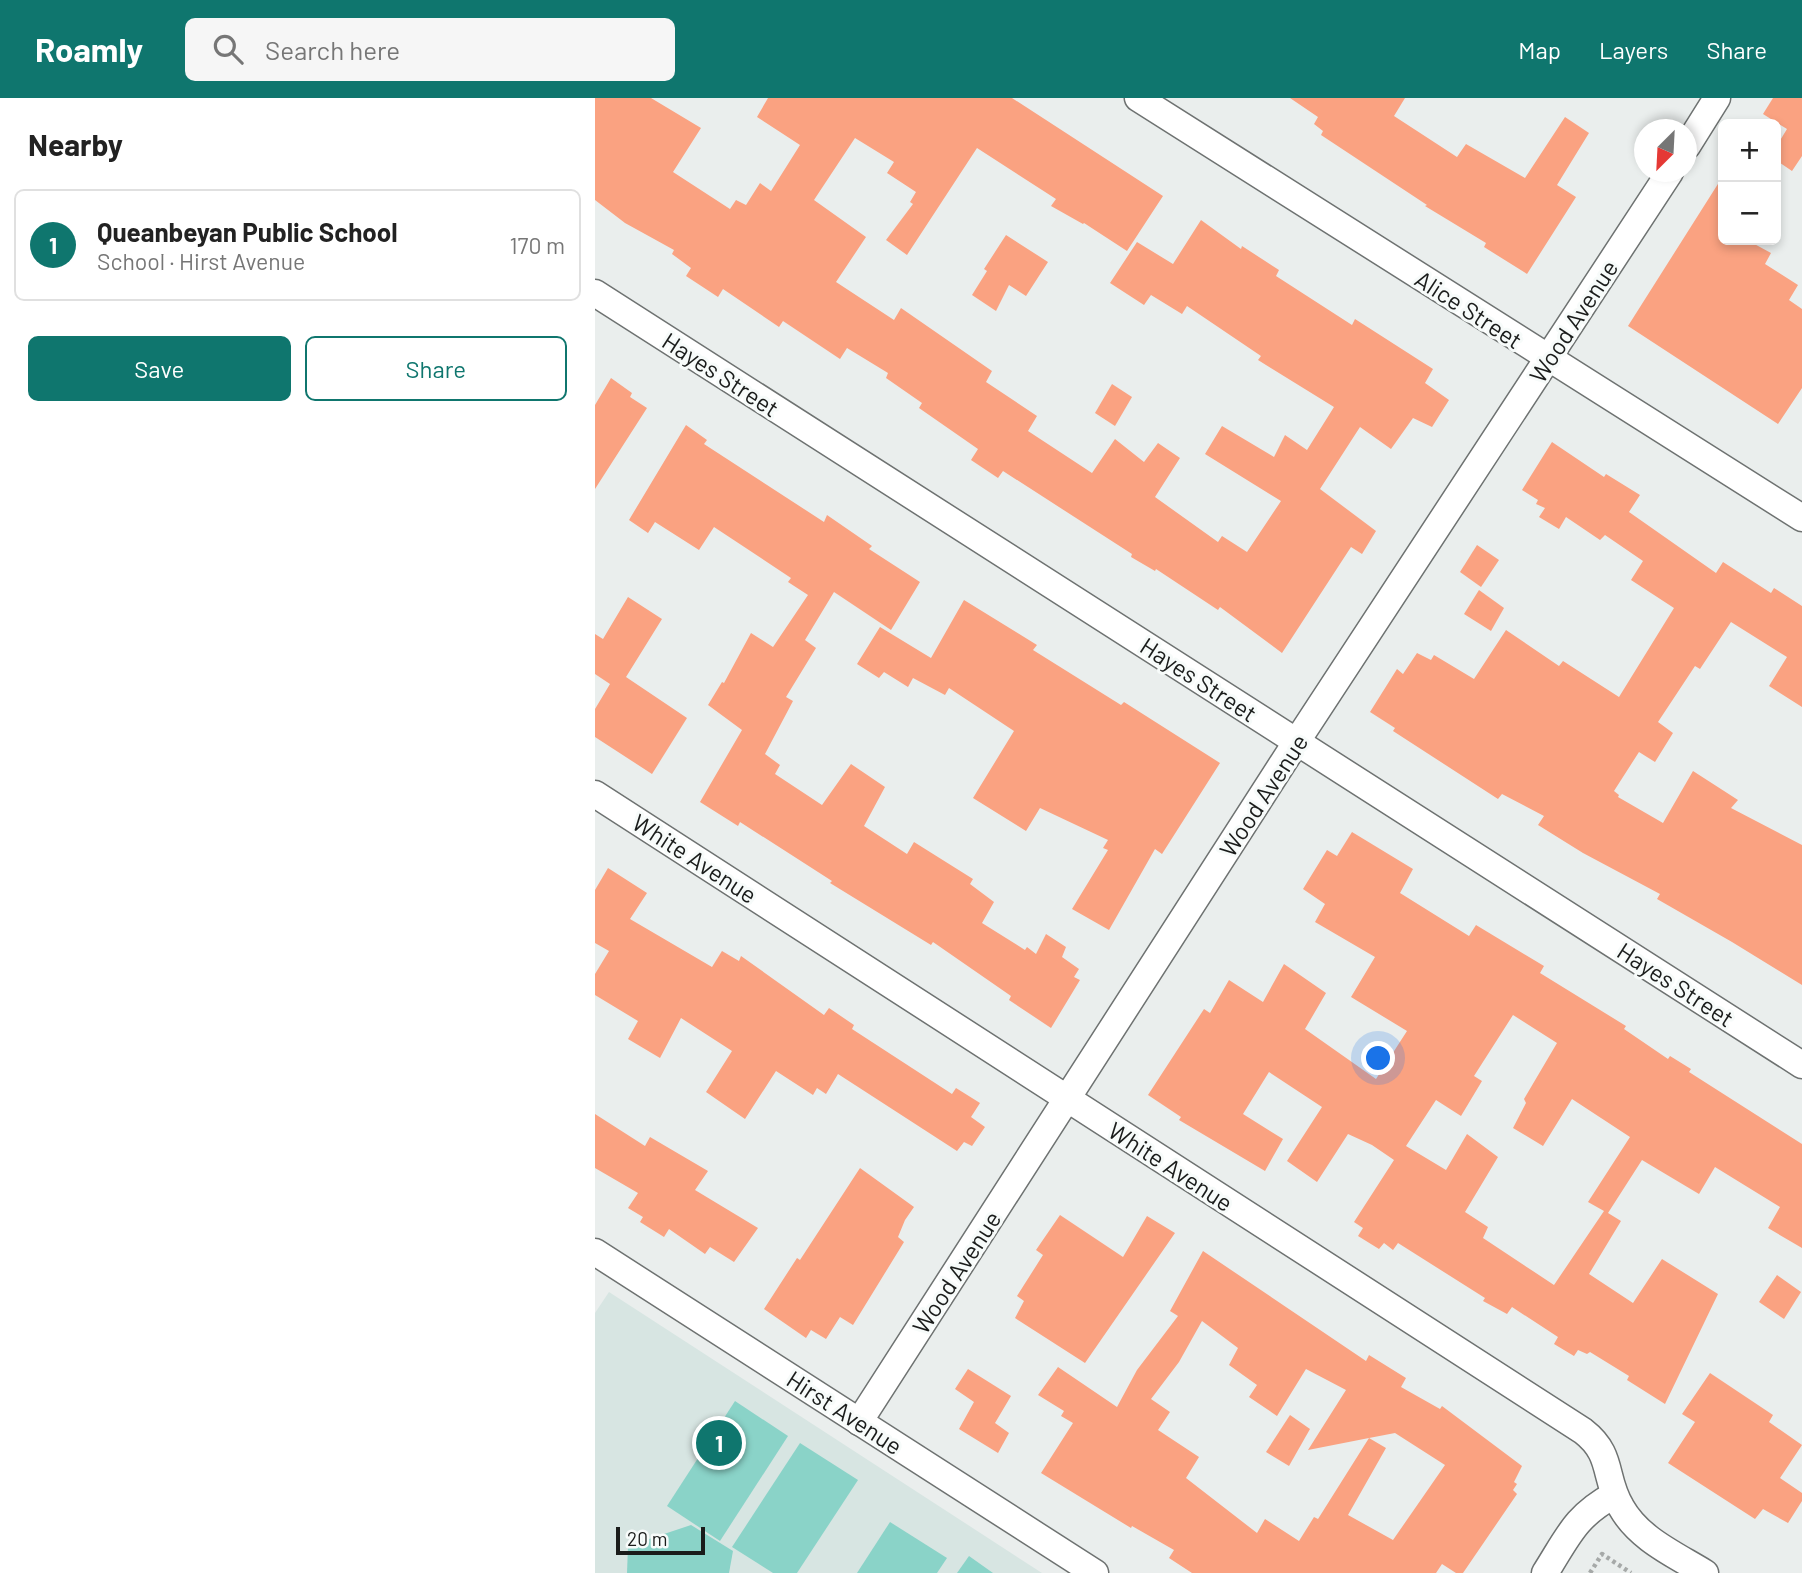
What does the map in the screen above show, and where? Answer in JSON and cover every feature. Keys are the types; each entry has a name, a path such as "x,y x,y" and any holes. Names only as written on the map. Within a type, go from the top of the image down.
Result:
{"street":[{"name":"Alice Street","path":"1138,98 1802,518"},
{"path":"1697,129 1717,98"},
{"name":"Wood Avenue","path":"859,1422 1297,741 1663,182"},
{"name":"Hayes Street","path":"595,293 1802,1065"},
{"name":"White Avenue","path":"595,794 1583,1431 1596,1441 1603,1452 1614,1495 1638,1530 1705,1573"},
{"name":"Hirst Avenue","path":"595,1252 1095,1573"},
{"path":"1545,1573 1585,1513 1614,1495"}],"path":[{"path":"1590,1573 1602,1554 1631,1573"}],"shaded area":[{"path":"609,1292 1042,1573 595,1573 595,1313"}],"green space":[{"path":"735,1401 788,1436 720,1541 667,1506"},
{"path":"800,1443 858,1480 797,1573 773,1573 732,1547"},
{"path":"890,1522 947,1558 937,1573 857,1573"},
{"path":"691,1525 733,1551 729,1573 627,1573 628,1546"},
{"path":"969,1556 993,1573 957,1573"}],"building":[{"path":"595,98 651,98 701,128 673,172 730,209 736,200 746,205 760,183 771,191 800,145 757,117 768,98 1012,98 1163,196 1127,251 1084,223 1051,206 1056,199 977,148 907,255 886,240 913,204 910,202 916,192 887,173 894,162 855,138 814,200 866,237 836,282 894,320 901,308 992,371 986,382 1037,416 1028,431 1092,473 1115,439 1144,462 1158,443 1180,458 1155,497 1218,542 1222,536 1247,552 1281,501 1205,454 1222,426 1274,457 1285,435 1307,450 1334,407 1258,360 1261,356 1187,306 1182,314 1151,295 1144,305 1110,283 1137,242 1173,264 1201,220 1241,249 1242,246 1279,270 1276,276 1352,325 1355,319 1433,369 1425,383 1449,400 1432,427 1413,418 1391,449 1360,427 1320,489 1376,531 1362,554 1351,547 1282,653 1220,607 1218,610 1156,569 1155,571 1131,557 1132,554 1003,471 998,478 971,460 978,449 919,408 922,403 886,378 888,373 847,348 840,359 783,321 779,327 723,289 718,297 686,276 691,268 672,254 674,250 625,223 595,200"},
{"path":"1290,98 1405,98 1394,116 1457,157 1466,144 1525,178 1565,117 1589,133 1557,185 1576,197 1527,274 1484,247 1486,243 1425,206 1427,205 1321,135 1323,131 1314,124 1318,117"},
{"path":"1773,98 1802,98 1802,156 1792,171 1781,163 1781,139 1787,129 1781,125 1781,119 1771,119 1763,114"},
{"path":"1718,184 1718,245 1756,245 1771,253 1765,264 1798,285 1789,300 1802,309 1802,388 1778,424 1628,326"},
{"path":"1006,235 1048,262 1026,296 1009,285 996,311 972,295 987,271 984,269"},
{"path":"611,378 632,393 630,397 647,408 595,489 595,405"},
{"path":"1112,384 1132,397 1115,426 1095,413"},
{"path":"686,425 707,440 704,444 824,522 827,515 872,546 869,549 920,582 891,630 834,592 805,640 816,648 786,697 793,701 765,754 780,765 775,774 822,805 851,764 885,787 864,826 907,854 914,842 973,879 970,884 994,902 982,923 1025,950 1027,947 1036,954 1046,934 1066,947 1062,957 1079,969 1074,977 1080,980 1051,1028 1009,1000 1011,996 933,942 931,945 830,883 832,881 740,822 738,826 700,802 742,730 708,705 722,682 724,683 751,633 773,647 808,595 788,582 791,578 714,527 699,550 655,522 648,533 629,520"},
{"path":"1552,442 1604,477 1606,474 1640,495 1629,512 1716,573 1723,562 1771,593 1774,588 1802,606 1802,707 1769,686 1787,657 1731,622 1700,669 1695,666 1658,722 1673,733 1655,762 1639,752 1614,791 1618,797 1663,823 1693,771 1738,800 1731,808 1802,845 1802,985 1657,899 1660,894 1583,853 1538,825 1544,816 1502,794 1498,799 1393,731 1395,728 1370,712 1397,669 1403,674 1417,653 1431,660 1434,655 1474,679 1506,630 1559,666 1563,661 1619,697 1674,608 1631,580 1643,561 1605,535 1600,540 1566,517 1559,529 1539,517 1545,508 1536,504 1538,500 1522,490"},
{"path":"1477,545 1499,560 1481,587 1460,572"},
{"path":"1479,590 1504,608 1491,631 1464,614"},
{"path":"628,597 662,619 626,677 687,718 652,774 595,737 595,709 610,684 595,674 595,634 603,639"},
{"path":"964,600 1037,645 1033,650 1121,705 1124,702 1220,763 1162,854 1155,849 1109,930 1072,909 1108,850 1103,848 1108,840 1040,808 1026,831 973,798 1014,731 949,688 945,695 913,678 908,687 884,672 879,678 857,664 880,627 931,658"},
{"path":"1352,832 1413,869 1400,893 1469,936 1476,925 1544,966 1540,973 1626,1026 1624,1029 1668,1059 1670,1056 1691,1069 1689,1072 1802,1144 1802,1248 1768,1228 1780,1207 1715,1167 1699,1194 1642,1160 1608,1213 1621,1221 1589,1274 1633,1303 1662,1259 1718,1294 1665,1404 1627,1380 1629,1376 1590,1352 1587,1354 1578,1350 1574,1356 1554,1344 1558,1337 1512,1307 1507,1314 1483,1301 1485,1298 1398,1243 1393,1250 1384,1243 1379,1249 1358,1236 1363,1228 1354,1222 1394,1160 1372,1145 1348,1134 1317,1182 1287,1161 1322,1107 1269,1072 1243,1114 1283,1139 1265,1171 1179,1120 1181,1117 1148,1095 1204,1009 1210,1013 1229,980 1263,1002 1284,964 1326,993 1305,1029 1376,1079 1407,1031 1351,997 1375,957 1315,922 1325,904 1303,889 1327,850 1337,856","holes":["1513,1015 1557,1043 1524,1099 1526,1103 1513,1128 1543,1146 1572,1099 1630,1137 1588,1202 1604,1211 1554,1285 1483,1238 1488,1227 1465,1212 1498,1157 1467,1134 1446,1170 1406,1146 1436,1100 1461,1116 1482,1081 1474,1076"]},
{"path":"608,868 647,893 630,919 712,967 722,951 739,961 741,956 824,1015 829,1008 854,1025 852,1029 952,1094 956,1088 980,1103 971,1117 985,1127 972,1146 964,1142 957,1151 838,1074 826,1094 817,1088 813,1095 776,1071 745,1119 706,1092 732,1051 681,1018 660,1058 628,1039 638,1021 595,995 595,974 609,951 595,943 595,890"},
{"path":"595,1114 645,1146 650,1137 708,1171 695,1190 758,1228 734,1262 710,1247 705,1254 669,1229 664,1237 640,1222 643,1217 628,1208 638,1193 595,1168"},
{"path":"860,1168 914,1207 898,1237 904,1242 853,1325 840,1317 826,1339 811,1330 806,1338 764,1309 797,1258 800,1260"},
{"path":"1060,1215 1123,1257 1147,1216 1175,1233 1085,1363 1015,1318 1024,1301 1017,1296 1043,1255 1036,1250"},
{"path":"1203,1251 1366,1361 1369,1355 1406,1378 1401,1387 1440,1409 1442,1406 1522,1466 1514,1482 1517,1484 1513,1490 1517,1494 1463,1573 1456,1573 1442,1564 1436,1573 1192,1573 1169,1558 1174,1550 1132,1526 1131,1528 1041,1473 1073,1423 1061,1416 1064,1411 1038,1395 1058,1367 1117,1407 1137,1370 1178,1316 1170,1311","holes":["1202,1321 1238,1348 1229,1365 1257,1385 1249,1397 1277,1416 1306,1369 1346,1390 1308,1450 1369,1438 1318,1519 1314,1517 1299,1541 1265,1519 1257,1533 1186,1478 1199,1457 1158,1430 1170,1412 1151,1399 1179,1362","1395,1433 1445,1465 1393,1540 1348,1515 1386,1448 1369,1438"]},
{"path":"1777,1275 1801,1292 1784,1319 1759,1302"},
{"path":"968,1369 1011,1396 995,1423 1009,1433 998,1453 959,1429 974,1402 955,1389"},
{"path":"1710,1373 1773,1415 1769,1422 1802,1445 1780,1478 1802,1493 1802,1501 1788,1523 1763,1509 1755,1519 1668,1463 1695,1422 1682,1414"},
{"path":"1290,1415 1310,1429 1289,1466 1266,1452"}],"place":[{"name":"Queanbeyan Public School","path":"719,1443"}]}
